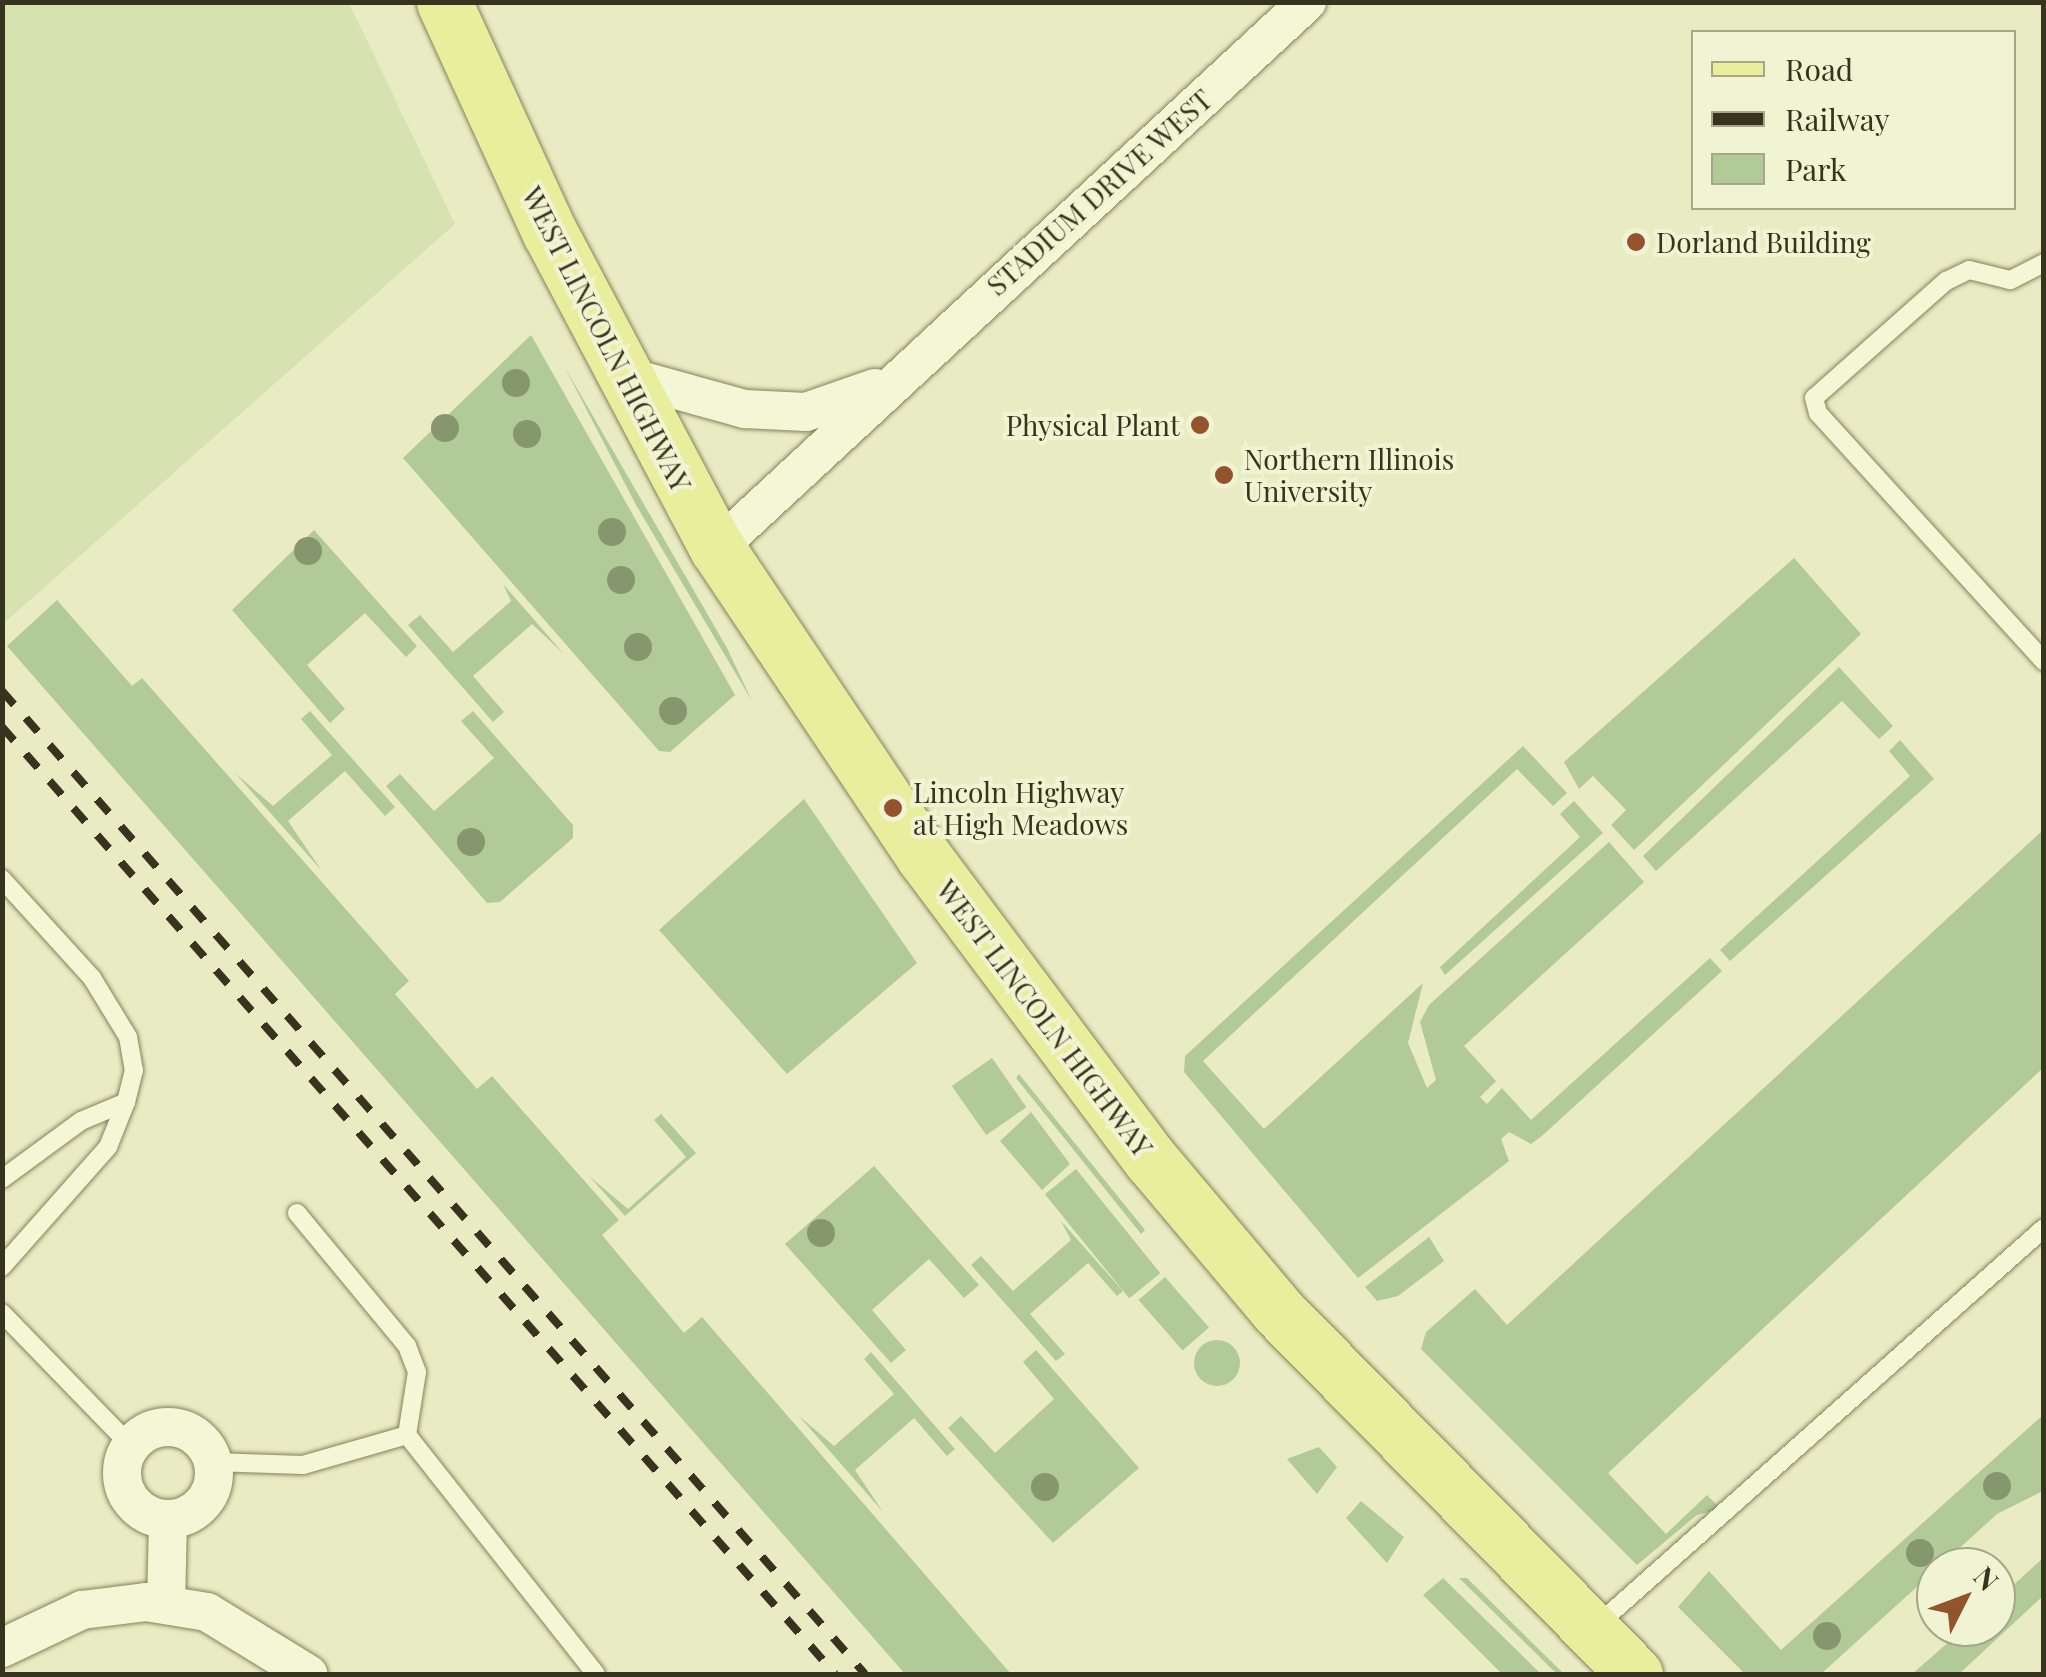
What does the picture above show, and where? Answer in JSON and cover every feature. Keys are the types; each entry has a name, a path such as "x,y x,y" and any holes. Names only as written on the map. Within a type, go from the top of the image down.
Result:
{"main road":[{"name":"WEST LINCOLN HIGHWAY","path":"444,2 622,375 717,548 924,857 1151,1160 1278,1311 1635,1674"}],"street":[{"name":"STADIUM DRIVE WEST","path":"717,548 891,382 1306,2"},
{"name":"STADIUM DRIVE WEST","path":"622,375 745,409 806,412 891,382"},
{"path":"174,1424 204,1443 212,1462 203,1504 168,1524 126,1489 131,1446 146,1430 174,1424"},
{"path":"166,1604 168,1524"},
{"path":"2,1648 82,1610 166,1604 207,1612 308,1674"}],"lane":[{"path":"2044,263 2010,280 1969,270 1946,280 1814,398 1818,413 2044,661"},
{"path":"2,879 92,978 128,1037 134,1070 108,1148 2,1267"},
{"path":"2,1179 80,1121 126,1102"},
{"path":"296,1213 408,1346 417,1372 407,1435 596,1674"},
{"path":"1590,1630 2044,1228"},
{"path":"2,1313 131,1446"},
{"path":"212,1462 303,1465 407,1435"}],"green space":[{"path":"3,2 349,3 455,224 3,624"},
{"path":"531,335 735,695 670,752 659,751 403,458"},
{"path":"564,366 727,648 752,701 636,505"},
{"path":"314,530 417,646 406,657 365,613 307,665 345,709 330,723 232,610"},
{"path":"1794,558 1861,634 1634,850 1611,825 1626,810 1593,776 1579,789 1564,762"},
{"path":"503,584 564,654 532,624 473,676 504,712 493,722 408,625 420,615 453,652 511,601"},
{"path":"57,600 132,686 142,678 409,981 395,994 477,1089 492,1076 619,1220 602,1235 684,1333 702,1317 1011,1674 905,1674 7,646"},
{"path":"1839,667 1893,726 1879,739 1842,701 1656,871 1643,856"},
{"path":"310,711 395,807 385,816 345,771 288,821 322,871 235,773 273,806 332,755 301,719"},
{"path":"473,711 573,825 573,838 500,902 487,903 386,786 400,774 434,811 494,758 461,721"},
{"path":"1900,740 1934,779 1730,961 1720,950 1910,776 1889,751"},
{"path":"1523,746 1567,793 1553,806 1517,769 1203,1061 1264,1129 1423,983 1408,1043 1427,1088 1436,1080 1420,1022 1429,1005 1609,842 1644,882 1464,1046 1496,1081 1480,1097 1487,1104 1502,1088 1531,1120 1710,958 1722,971 1543,1135 1531,1144 1509,1132 1501,1139 1509,1161 1358,1278 1184,1072 1185,1056"},
{"path":"804,799 917,963 787,1074 659,930"},
{"path":"1574,801 1603,833 1445,975 1440,967 1580,837 1560,814"},
{"path":"2043,830 2043,1068 1608,1473 1666,1534 1707,1495 1721,1509 1697,1515 1637,1565 1421,1349 1426,1332 1475,1289 1507,1325"},
{"path":"992,1058 1026,1107 986,1135 952,1086"},
{"path":"1019,1074 1145,1230 1141,1234 1016,1078"},
{"path":"1031,1112 1070,1164 1042,1190 1000,1141"},
{"path":"661,1114 696,1153 625,1216 589,1176 628,1209 686,1157 654,1120"},
{"path":"874,1166 979,1285 964,1298 929,1259 872,1310 906,1350 891,1363 785,1244"},
{"path":"1076,1169 1160,1273 1129,1298 1045,1194"},
{"path":"1061,1221 1123,1291 1117,1296 1088,1263 1030,1314 1065,1354 1056,1361 971,1265 981,1256 1013,1291 1071,1240"},
{"path":"1429,1237 1444,1261 1398,1296 1377,1301 1365,1287"},
{"path":"1165,1277 1209,1328 1183,1351 1139,1300"},
{"path":"1217,1340 1233,1347 1240,1363 1233,1379 1217,1386 1201,1379 1194,1363 1201,1347"},
{"path":"1036,1350 1139,1468 1053,1543 948,1428 961,1416 995,1453 1054,1399 1023,1362"},
{"path":"871,1352 955,1449 947,1456 914,1418 855,1470 883,1512 799,1416 834,1446 894,1394 864,1359"},
{"path":"2043,1415 2043,1491 1997,1514 1961,1547 1916,1547 1916,1588 1821,1674 1745,1674 1678,1607 1709,1571 1781,1650"},
{"path":"1319,1447 1337,1467 1317,1494 1287,1459"},
{"path":"1361,1501 1404,1537 1387,1563 1346,1518"},
{"path":"2043,1558 2043,1596 2016,1621 2016,1583"},
{"path":"1443,1578 1541,1674 1502,1674 1423,1595"},
{"path":"1459,1578 1467,1578 1564,1674 1557,1674"},
{"path":"1943,1647 1988,1647 1959,1674 1912,1674"}],"railway":[{"path":"2,691 865,1674"},
{"path":"2,727 835,1674"}],"place":[{"name":"Dorland Building","path":"1636,242"},
{"name":"Physical Plant","path":"1200,425"},
{"name":"Northern Illinois University","path":"1224,475"},
{"name":"Lincoln Highway at High Meadows","path":"893,808"}]}
